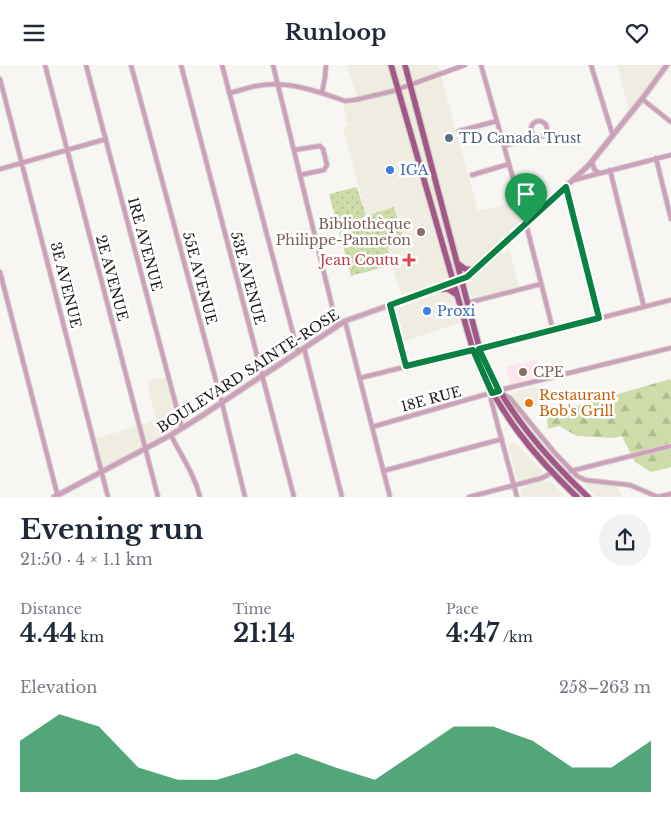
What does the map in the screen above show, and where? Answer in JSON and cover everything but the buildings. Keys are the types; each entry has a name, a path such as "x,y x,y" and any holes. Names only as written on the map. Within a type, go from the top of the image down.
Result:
{"main road":[{"path":"392,65 457,296 492,393 517,431 577,497"},
{"path":"405,65 457,263 476,349 499,391 523,427 564,474 588,497"},
{"path":"457,263 465,269 476,270"},
{"path":"436,289 448,289 457,296"}],"street":[{"name":"2E AVENUE","path":"45,65 158,497"},
{"name":"1RE AVENUE","path":"86,65 182,428"},
{"name":"55E AVENUE","path":"131,65 222,403 245,497"},
{"name":"53E AVENUE","path":"181,65 294,497"},
{"path":"222,65 298,353"},
{"path":"273,65 337,326"},
{"path":"322,93 326,65"},
{"path":"229,93 257,86 278,85 302,88 350,101 398,89 465,65"},
{"path":"481,65 526,224 553,330"},
{"path":"591,65 613,136"},
{"name":"BOULEVARD SAINTE-ROSE","path":"57,496 171,435 346,321 461,280 476,270 573,181 592,161 667,65"},
{"name":"3E AVENUE","path":"0,79 108,497"},
{"path":"642,99 671,122"},
{"path":"459,131 497,121"},
{"path":"504,145 536,136 542,137 546,134 547,129 543,122 538,121 532,125 532,131 536,136"},
{"path":"0,169 106,139"},
{"path":"294,150 320,146 323,149 327,165 324,170 300,175"},
{"path":"573,181 671,155"},
{"path":"656,158 671,219"},
{"path":"592,161 594,169 599,173"},
{"path":"472,175 509,164"},
{"path":"610,170 644,307"},
{"path":"566,187 599,318"},
{"path":"0,272 57,496"},
{"path":"467,303 541,284"},
{"path":"360,378 671,300"},
{"path":"390,305 406,366"},
{"path":"346,321 390,497"},
{"path":"304,348 342,497"},
{"name":"18E RUE","path":"372,427 499,391 671,348"},
{"path":"499,391 510,399 572,471 585,480 630,485 658,497 671,494"},
{"path":"492,393 491,401 517,497"},
{"path":"171,435 194,475 200,497"},
{"path":"383,471 502,439"},
{"path":"564,474 671,446"},
{"path":"469,497 542,478 553,472"}],"shaded area":[{"path":"347,65 438,65 478,211 516,202 521,222 496,244 502,255 509,248 519,287 472,297 468,291 454,301 460,323 403,342 395,310 405,305 386,248 405,243 394,208 366,216 343,127 348,126 343,105 359,103"},
{"path":"617,65 667,65 630,114"},
{"name":"CPE","path":"536,360 540,378 511,385 506,367"},
{"path":"167,377 180,427 102,470 95,439 156,420 147,381"},
{"path":"543,385 548,403 525,410 510,393"},
{"path":"515,442 543,472 540,475 544,482 550,481 566,497 522,497 520,490 524,488 522,480 517,480 508,444"},
{"path":"586,483 618,485 622,497 596,497 586,487"}],"green space":[{"path":"357,187 366,216 394,207 405,243 387,248 392,265 351,276 329,194"},
{"path":"670,379 671,467 651,472 635,462 622,436 613,438 577,436 559,426 548,429 547,419 556,412"}],"place":[{"name":"TD Canada Trust","path":"449,138"},
{"name":"IGA","path":"390,170"},
{"name":"Bibliothèque Philippe-Panneton","path":"421,232"},
{"name":"Jean Coutu","path":"409,260"},
{"name":"Proxi","path":"427,311"},
{"name":"CPE","path":"523,372"},
{"name":"Restaurant Bob's Grill","path":"529,403"}],"route":[{"path":"566,187 599,318 479,349 499,391 492,393 473,350 406,366 390,305 463,279 476,270 526,224 566,187"}]}
